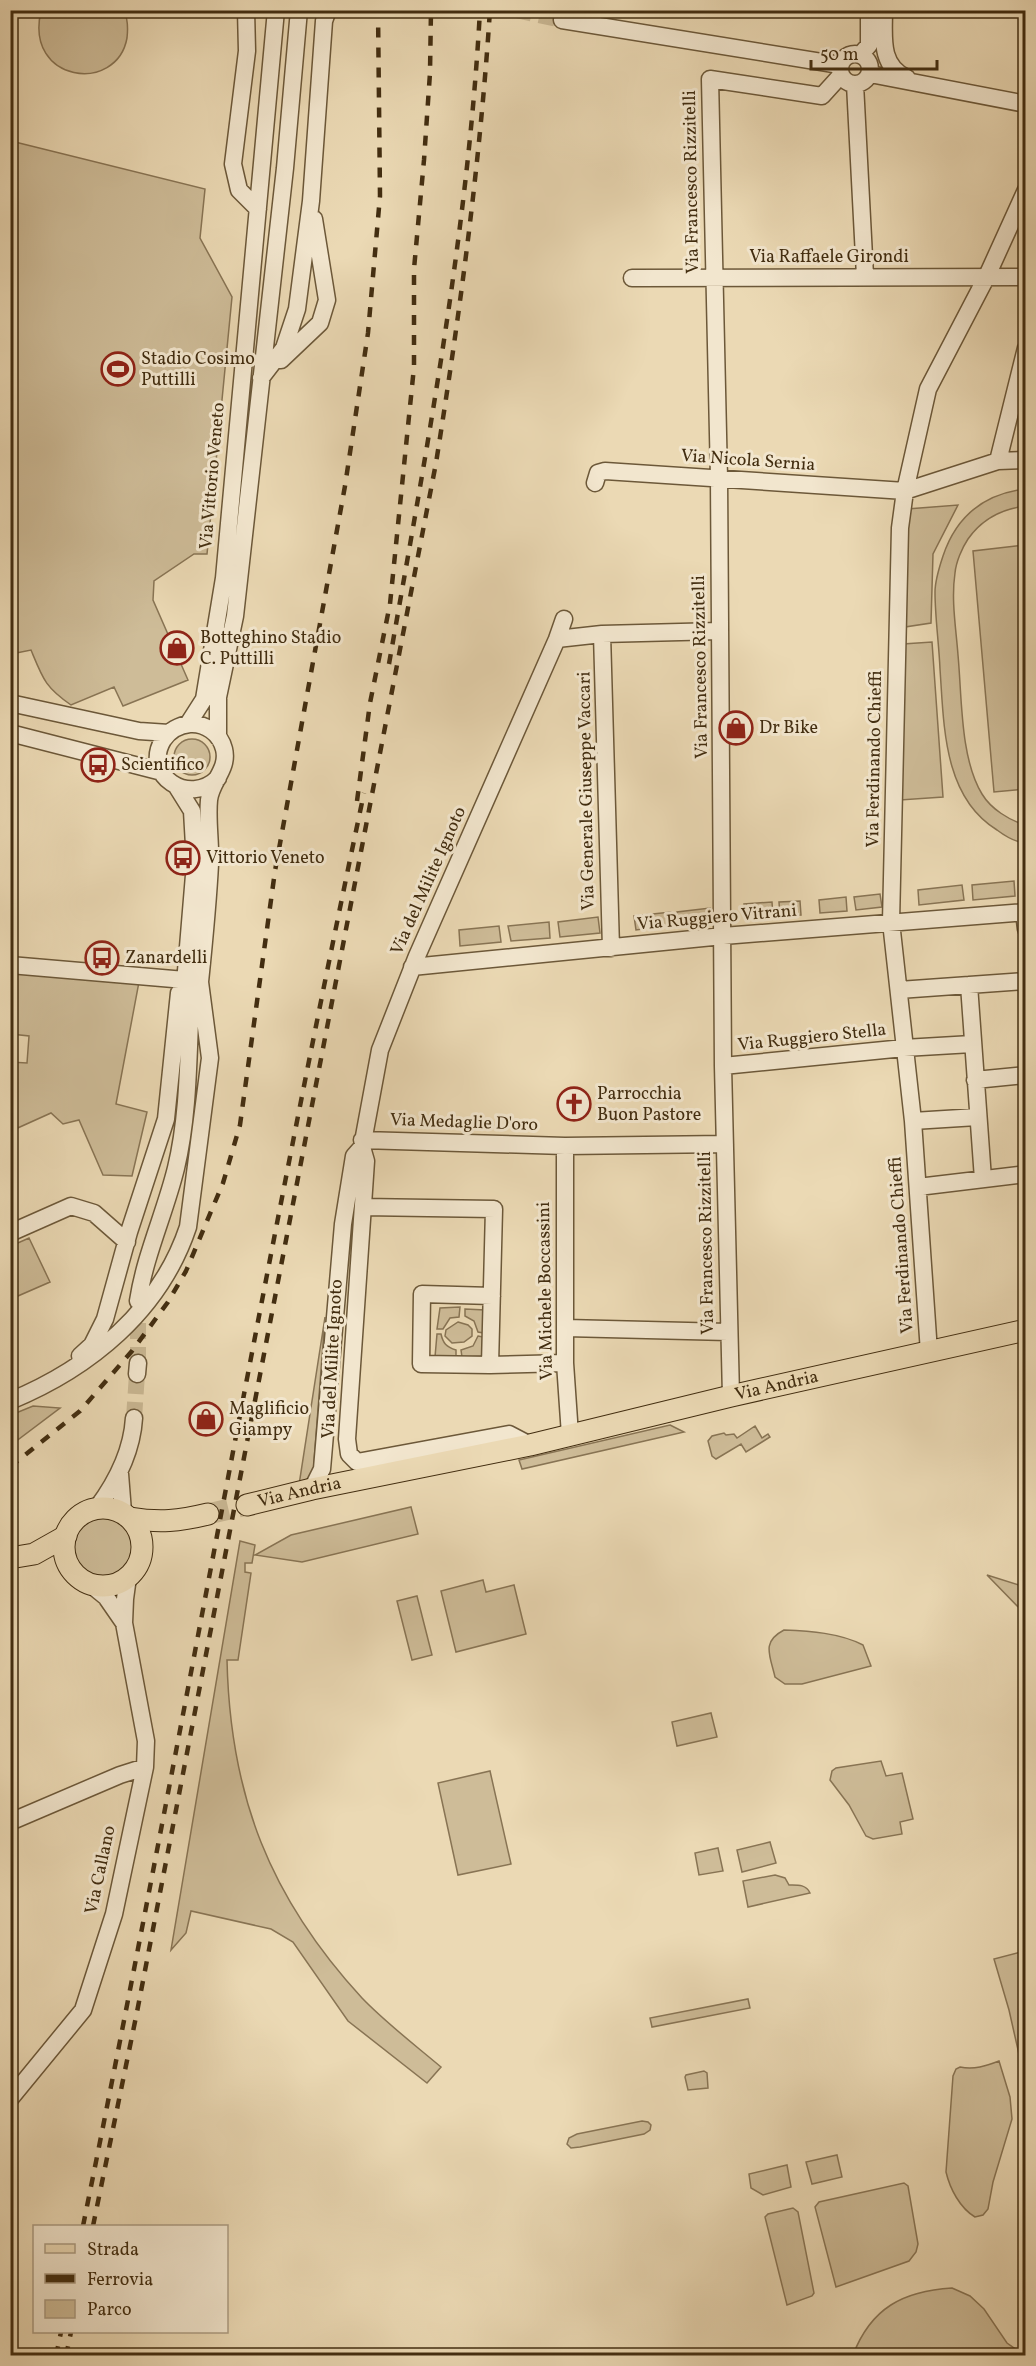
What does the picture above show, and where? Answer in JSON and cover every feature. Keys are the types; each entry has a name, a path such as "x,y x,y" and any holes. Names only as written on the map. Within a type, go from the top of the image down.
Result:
{"main road":[{"name":"Via Andria","path":"247,1504 530,1445 731,1396 1026,1330"},
{"path":"127,1515 140,1532 142,1549 140,1563 129,1577 110,1586 90,1584 76,1575 64,1553 66,1536 73,1521 81,1514 97,1508 113,1508 127,1515 158,1522 182,1521 208,1514"},
{"path":"142,1549 158,1535 182,1521"},
{"path":"10,1558 34,1554 66,1536"},
{"path":"34,1554 67,1562"}],"street":[{"path":"246,10 247,51 233,164 239,190 258,209"},
{"name":"Via Vittorio Veneto","path":"188,724 204,699 224,578 276,10"},
{"name":"Via Vittorio Veneto","path":"190,986 210,861 209,797 223,768 225,757 218,736 218,697 235,616 285,168 299,10"},
{"path":"261,379 284,348 297,309 311,201 324,21 328,10"},
{"path":"861,54 869,45 869,10"},
{"path":"884,10 886,56 898,75 919,84"},
{"path":"562,20 840,70"},
{"path":"852,53 861,54 869,62 870,74 867,79 855,84 844,80 840,70 845,57 852,53"},
{"name":"Via Francesco Rizzitelli","path":"731,1396 723,1066 718,478 710,80 822,96 840,70"},
{"path":"870,74 1026,104"},
{"path":"855,84 865,276"},
{"name":"Via Ferdinando Chieffi","path":"929,1352 913,1121 891,922 900,528 905,491 928,389 987,276 1026,190"},
{"path":"261,379 320,323 327,300 311,201"},
{"name":"Via Raffaele Girondi","path":"632,278 1026,277"},
{"path":"998,461 1026,348"},
{"path":"905,491 998,461 1026,460"},
{"name":"Via Nicola Sernia","path":"595,483 598,474 605,471 905,491"},
{"path":"564,619 558,639 602,634 720,631"},
{"name":"Via Generale Giuseppe Vaccari","path":"602,634 610,948"},
{"name":"Via del Milite Ignoto","path":"312,1489 322,1469 343,1224 354,1156 362,1143 380,1050 412,967 558,639"},
{"path":"10,703 139,731 168,733"},
{"path":"10,733 162,772 159,754 163,740 168,733 188,724 210,729 218,736"},
{"name":"Via Vittorio Veneto","path":"138,1300 141,1278 176,1169 183,1128 190,986 195,863 192,811 177,787 162,772"},
{"path":"177,787 198,790 218,778"},
{"name":"Via Ruggiero Vitrani","path":"412,967 891,922 1025,918"},
{"path":"10,965 190,986"},
{"path":"899,990 1026,981"},
{"path":"969,985 983,1179"},
{"path":"63,1374 92,1345 105,1319 166,1119 179,993 190,986"},
{"path":"10,1401 31,1393 63,1374 93,1355 122,1332 164,1280 180,1251 188,1227 210,1058 190,986"},
{"name":"Via Ruggiero Stella","path":"723,1066 904,1048 972,1044"},
{"path":"975,1080 1026,1075"},
{"path":"913,1121 977,1117"},
{"name":"Via del Milite Ignoto","path":"357,1462 349,1455 347,1439 366,1161 362,1143"},
{"name":"Via Medaglie D'oro","path":"362,1143 565,1146"},
{"path":"565,1146 725,1144"},
{"name":"Via Michele Boccassini","path":"565,1146 565,1363 570,1435"},
{"path":"918,1187 1026,1174"},
{"path":"10,1233 71,1206 94,1213 127,1242"},
{"path":"363,1207 494,1209 490,1365"},
{"path":"492,1296 422,1294 421,1364 565,1363"},
{"path":"566,1328 728,1332"},
{"path":"97,1508 120,1473 133,1432 134,1418"},
{"name":"Via Andria","path":"357,1462 509,1434 530,1445"},
{"path":"120,1473 127,1515"},
{"name":"Via Callano","path":"10,2099 83,2010 114,1914 145,1767 146,1741 124,1623 129,1577"},
{"name":"Via Callano","path":"90,1584 106,1598 124,1623"},
{"path":"10,1822 120,1775 145,1767"}],"green space":[{"path":"41,11 124,11 127,38 120,56 107,68 91,73 74,72 58,66 46,53 39,35"},
{"name":"Stadio Cosimo Puttilli","path":"11,141 205,189 200,238 232,297 207,554 194,554 154,581 153,600 188,680 123,706 114,687 71,705 55,693 46,682 31,650 11,654"},
{"path":"1025,489 1025,506 993,516 968,539 957,564 954,583 954,614 963,727 970,763 982,794 990,804 1007,817 1025,825 1025,843 1007,836 979,816 966,799 956,779 950,758 943,713 935,592 936,578 943,556 964,519 984,502"},
{"path":"958,505 933,554 931,623 898,628 907,509"},
{"path":"1025,545 1025,789 994,792 973,551"},
{"path":"932,642 943,797 900,800 903,644"},
{"path":"192,739 205,744 210,757 205,770 192,775 179,770 174,757 179,744"},
{"path":"1014,881 1015,896 973,900 972,885"},
{"path":"962,885 964,900 919,905 918,890"},
{"path":"880,894 882,907 856,910 854,897"},
{"path":"846,897 847,911 820,913 819,900"},
{"path":"800,901 801,915 780,916 779,902"},
{"path":"772,902 773,916 746,919 744,904"},
{"path":"710,908 711,922 678,925 677,912"},
{"path":"671,912 672,925 636,930 634,916"},
{"path":"598,917 600,933 560,937 558,922"},
{"path":"549,922 550,938 511,941 508,926"},
{"path":"499,926 501,942 460,946 459,930"},
{"path":"11,972 139,982 116,1104 147,1112 132,1176 103,1175 79,1120 63,1124 51,1113 11,1131 10,1062 27,1063 29,1036 11,1034"},
{"path":"29,1238 50,1282 11,1299 11,1246"},
{"path":"460,1307 459,1317 450,1318 443,1329 437,1329 440,1308"},
{"path":"465,1309 485,1310 484,1333 478,1332 474,1321 465,1316"},
{"path":"325,1317 313,1475 311,1479 299,1485"},
{"path":"458,1322 472,1329 472,1336 464,1342 452,1343 445,1336 446,1330"},
{"path":"437,1334 441,1334 446,1344 456,1350 456,1357 435,1357"},
{"path":"478,1336 483,1337 483,1356 462,1357 461,1350 473,1346"},
{"path":"33,1406 60,1408 11,1445 11,1415"},
{"path":"670,1425 684,1432 522,1469 519,1460"},
{"path":"755,1426 762,1438 768,1434 770,1437 746,1452 741,1444 716,1459 712,1456 708,1441 712,1436 724,1433 734,1434 737,1438"},
{"path":"411,1507 418,1534 302,1562 255,1555 291,1535"},
{"path":"103,1518 114,1520 124,1526 130,1536 132,1547 130,1558 124,1568 114,1574 103,1576 92,1574 82,1568 76,1558 74,1547 76,1536 82,1526 92,1520"},
{"path":"240,1541 255,1545 252,1563 245,1563 245,1572 251,1573 238,1660 227,1660 230,1709 236,1756 261,1843 280,1883 303,1922 330,1960 371,2007 441,2067 427,2083 348,2021 293,1942 271,1929 191,1911 186,1933 171,1950"},
{"path":"987,1575 1025,1587 1025,1614"},
{"path":"483,1580 486,1592 514,1585 526,1634 456,1652 441,1591"},
{"path":"417,1596 432,1655 412,1660 397,1601"},
{"path":"784,1630 825,1633 854,1641 863,1645 871,1666 802,1684 785,1684 775,1677 769,1650 772,1639"},
{"path":"711,1713 717,1737 677,1746 672,1722"},
{"path":"881,1761 886,1776 902,1773 913,1819 900,1822 902,1834 873,1839 866,1836 849,1805 830,1780 832,1771 836,1768"},
{"path":"490,1771 511,1864 458,1875 438,1783"},
{"path":"770,1842 776,1863 742,1872 737,1850"},
{"path":"718,1848 723,1871 699,1875 695,1853"},
{"path":"775,1875 785,1878 789,1885 804,1887 810,1893 748,1907 743,1881"},
{"path":"1026,1951 1025,2081 1009,2010 994,1959"},
{"path":"748,1999 750,2008 652,2027 650,2018"},
{"path":"999,2061 1010,2097 1012,2119 993,2182 988,2209 983,2215 975,2217 956,2198 946,2172 953,2076 956,2069 960,2067 980,2067"},
{"path":"704,2071 707,2073 708,2088 688,2090 686,2075"},
{"path":"642,2121 651,2125 650,2130 644,2134 580,2147 571,2148 567,2144 569,2138 577,2134"},
{"path":"837,2155 842,2177 812,2184 806,2162"},
{"path":"787,2165 791,2187 763,2195 751,2188 749,2174"},
{"path":"904,2183 908,2186 918,2244 916,2252 909,2261 836,2287 815,2207 819,2202"},
{"path":"793,2208 798,2212 814,2293 812,2296 787,2305 765,2217 768,2214"},
{"path":"952,2288 970,2296 984,2309 1007,2343 1024,2355 853,2355 869,2325 891,2305 918,2293"}],"tunnel":[{"path":"516,10 562,20"},
{"path":"138,1304 138,1363"},
{"path":"134,1418 137,1374"},
{"path":"208,1514 247,1505"}],"railway":[{"path":"10,1467 80,1411 132,1351 168,1302 186,1271 223,1183 240,1125 275,871 345,486 368,333 380,196 378,10"},
{"path":"357,801 370,703 390,604 414,367 414,269 430,73 431,10"},
{"path":"389,664 431,420 456,257 474,93 480,10"},
{"path":"93,2225 137,2012 436,463 468,237 481,124 490,10"},
{"path":"83,2225 291,1151 364,793"},
{"path":"56,2356 61,2333"},
{"path":"66,2356 71,2333"}],"place":[{"name":"Stadio Cosimo Puttilli","path":"118,369"},
{"name":"Botteghino Stadio C. Puttilli","path":"177,648"},
{"name":"Dr Bike","path":"736,728"},
{"name":"Scientifico","path":"98,765"},
{"name":"Vittorio Veneto","path":"183,858"},
{"name":"Zanardelli","path":"102,958"},
{"name":"Parrocchia Buon Pastore","path":"574,1104"},
{"name":"Maglificio Giampy","path":"206,1419"}]}
